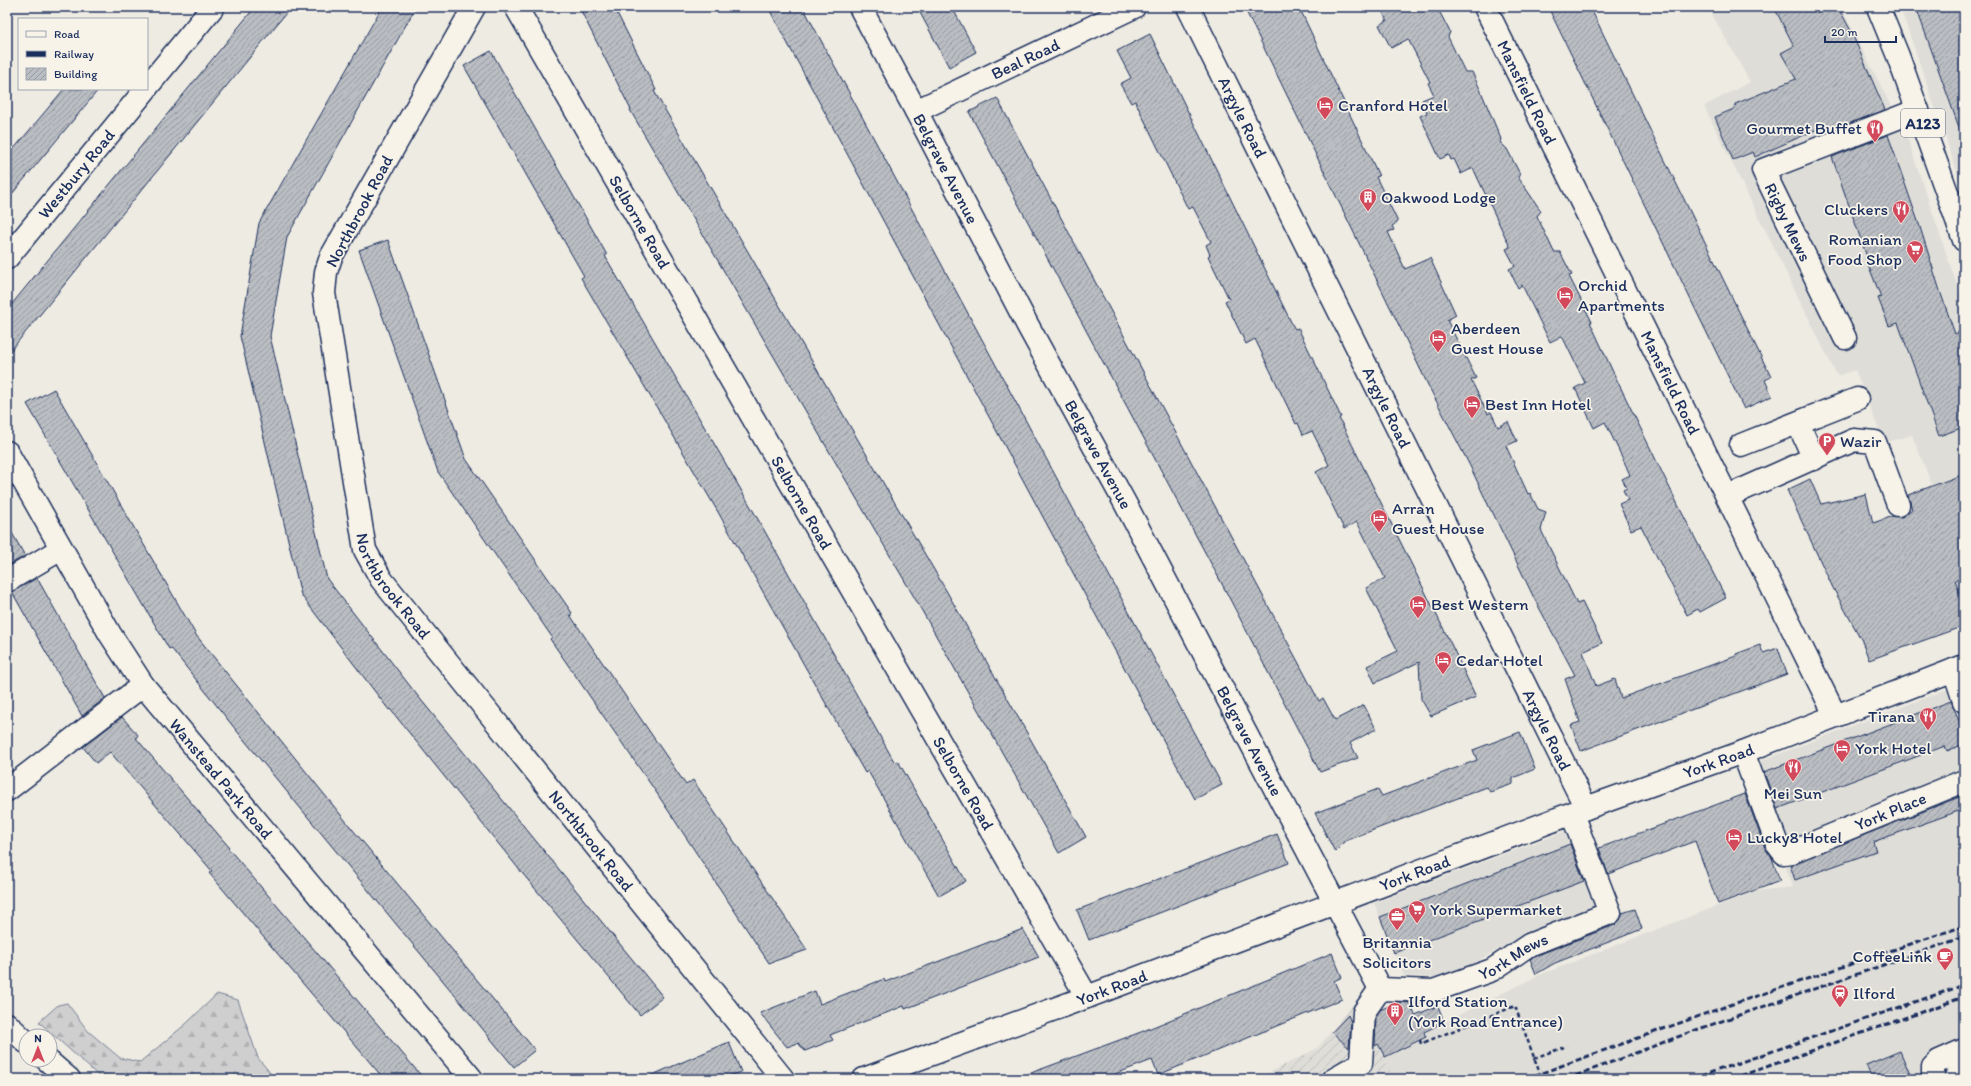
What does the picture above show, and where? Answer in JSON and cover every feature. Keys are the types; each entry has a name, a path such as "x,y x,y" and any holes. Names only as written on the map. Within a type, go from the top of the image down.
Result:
{"main road":[{"name":"Westbury Road","path":"148,86 213,7"},
{"name":"Northbrook Road","path":"474,7 331,257 326,272 324,293 365,550 381,579 783,1079"},
{"name":"Selborne Road","path":"516,7 1087,998"},
{"name":"Belgrave Avenue","path":"860,7 1335,903"},
{"name":"Beal Road","path":"916,111 1134,7"},
{"name":"Argyle Road","path":"1188,7 1579,811"},
{"name":"Mansfield Road","path":"1486,7 1835,715"},
{"name":"A123","path":"1878,7 1918,110 1964,240"},
{"name":"Westbury Road","path":"7,258 144,90"},
{"name":"Rigby Mews","path":"1845,338 1763,170 1918,110"},
{"path":"1741,445 1857,400"},
{"path":"1798,422 1814,459"},
{"path":"1728,496 1854,440 1875,442 1898,505"},
{"name":"Wanstead Park Road","path":"7,452 110,634 143,685 472,1079"},
{"path":"7,581 61,549"},
{"name":"York Road","path":"864,1079 1087,998 1579,811 1742,752 1959,668"},
{"path":"1959,668 1964,700"},
{"path":"7,790 143,685"},
{"name":"York Place","path":"1742,752 1777,844 1784,853 1791,852 1964,781"},
{"name":"York Mews","path":"1380,989 1433,991 1492,970 1529,945 1610,913 1579,811"},
{"path":"1333,1079 1361,1063 1364,1012 1380,989 1335,903"},
{"path":"7,1024 18,1034"},
{"path":"1933,1079 1933,1067 1939,1061 1964,1050"},
{"path":"56,1068 69,1079"},
{"path":"1955,1079 1958,1074 1964,1070"}],"path":[{"path":"1420,1040 1421,1044 1515,1006 1542,1079"},
{"path":"1534,1058 1567,1046"}],"shaded area":[{"path":"1708,7 1841,7 1893,110 1902,122 1964,306 1964,596 1896,620 1865,573 1837,500 1866,494 1873,523 1911,509 1907,495 1932,485 1912,435 1887,442 1879,430 1855,370 1837,376 1704,106 1750,82"},
{"path":"1900,7 1964,7 1964,191"},
{"path":"1964,683 1964,1079 1257,1079 1318,1048 1335,1027 1367,1021 1385,1057 1426,1037 1427,1029 1445,1022 1537,976 1756,891 1793,887 1750,765"},
{"path":"1574,828 1600,907 1519,938 1447,978 1404,976 1374,903"},
{"path":"1357,999 1393,1077 1387,1079 1257,1079 1318,1048"}],"green space":[{"path":"217,994 238,1000 258,1058 275,1079 102,1079 58,1039 58,1028 46,1028 39,1022 58,1005 67,1003 88,1031 120,1058 140,1062 187,1023"}],"building":[{"path":"255,7 291,7 7,355 7,310"},
{"path":"382,7 416,7 287,237 270,336 327,579 417,695 663,997 640,1015 518,868 390,709 389,710 301,595 240,336 259,223"},
{"path":"579,7 614,7 656,90 654,91 947,592 1086,837 1059,853 917,602 630,110"},
{"path":"768,7 803,7 1222,785 1195,799"},
{"path":"917,7 952,7 976,52 949,67"},
{"path":"1244,7 1299,7 1379,176 1376,177 1398,222 1392,226 1394,230 1388,232 1405,269 1430,258 1456,315 1447,320 1476,378 1471,380 1488,414 1491,412 1498,427 1508,422 1517,441 1506,446 1528,494 1530,493 1538,509 1546,512 1541,530 1577,604 1582,602 1602,643 1583,652 1596,686 1615,679 1621,698 1736,656 1736,654 1760,645 1763,653 1778,648 1787,674 1581,751 1571,725 1580,722 1565,679 1575,675 1534,598 1470,466 1429,387"},
{"path":"1380,7 1437,7 1450,32 1448,37 1465,72 1472,72 1480,89 1501,139 1500,142 1507,149 1520,174 1518,177 1541,211 1537,216 1554,252 1560,252 1572,275 1569,276 1592,322 1590,322 1613,372 1679,507 1726,598 1700,612 1698,609 1687,615 1641,526 1631,530 1619,504 1628,500 1623,490 1627,488 1622,479 1630,475 1622,457 1605,422 1594,428 1575,388 1585,383 1562,336 1550,342 1522,285 1518,288 1509,269 1515,266 1506,249 1510,247 1473,168 1461,174 1454,159 1451,160 1449,155 1440,159 1420,116 1427,113 1422,100 1434,95 1428,83 1430,82 1408,39 1391,48 1379,25 1387,21"},
{"path":"1548,7 1590,7 1771,377 1765,380 1772,396 1744,409"},
{"path":"1774,7 1838,7 1850,29 1885,110 1822,134 1820,128 1755,157 1753,152 1733,160 1715,117 1736,108 1735,104 1796,79 1781,53 1794,46"},
{"path":"1916,7 1964,7 1964,133 1961,133"},
{"path":"1150,34 1293,326 1295,329 1298,328 1341,417 1339,418 1476,697 1431,716 1421,699 1419,662 1375,683 1367,666 1398,651 1366,588 1385,578 1357,522 1344,529 1316,472 1329,465 1312,431 1303,435 1298,423 1296,424 1255,339 1246,344 1225,301 1229,299 1208,256 1210,255 1206,245 1211,242 1193,207 1188,209 1135,101 1131,103 1120,84 1131,78 1117,51"},
{"path":"491,51 607,255 605,256 755,514 895,763 898,761 966,881 939,896 868,771 865,773 718,512 581,278 584,276 464,66"},
{"path":"63,90 98,90 7,200 7,157"},
{"path":"997,98 1319,701 1323,698 1335,720 1364,705 1376,729 1350,743 1358,758 1320,772 1222,584 969,112"},
{"path":"1888,135 1955,334 1964,330 1964,427 1939,436 1898,323 1889,326 1878,298 1881,297 1865,257 1867,257 1832,157"},
{"path":"388,240 466,459 572,613 570,615 686,785 693,780 807,950 769,963 656,792 550,639 552,637 438,472 359,250"},
{"path":"54,389 196,635 353,830 535,1050 514,1067 236,730 171,648 169,649 27,404"},
{"path":"1964,474 1964,579 1955,580 1964,605 1964,626 1869,660 1862,641 1833,588 1787,490 1810,479 1821,504 1866,494 1873,523 1893,516 1902,517 1912,509 1908,495"},
{"path":"7,524 25,556 7,566"},
{"path":"37,578 105,698 82,716 12,592"},
{"path":"1951,701 1964,733 1964,744 1947,751 1945,746 1777,809 1764,772"},
{"path":"122,717 138,735 136,738 424,1079 384,1079 209,873 212,871 110,752 96,763 83,747"},
{"path":"1520,732 1535,769 1513,778 1513,784 1490,792 1487,787 1347,840 1335,852 1315,813 1378,789 1382,796 1477,760 1473,750"},
{"name":"Lucky8 Hotel","path":"1745,794 1765,848 1772,858 1780,881 1718,904 1695,841 1608,874 1599,848"},
{"path":"1964,795 1964,809 1873,842 1876,851 1795,880 1790,865"},
{"path":"1277,834 1289,863 1089,940 1077,910"},
{"path":"1570,844 1584,881 1394,953 1380,917"},
{"path":"1635,909 1642,929 1555,963 1536,974 1530,959 1615,925 1620,920 1622,913"},
{"path":"1023,929 1039,957 905,1009 904,1006 830,1035 833,1040 805,1051 798,1043 787,1047 760,1013 815,991 820,1004 884,979 885,982"},
{"path":"1332,953 1342,977 1334,981 1342,999 1158,1075 1152,1060 1102,1079 1021,1079 1020,1077 1141,1032"},
{"name":"Ilford Station (York Road Entrance)","path":"1398,1002 1410,1003 1415,1015 1438,1006 1442,1016 1442,1023 1424,1032 1426,1037 1385,1057 1378,1044 1375,1046 1376,1016 1380,1010"},
{"path":"1348,1015 1351,1022 1349,1048 1332,1032"},
{"path":"729,1042 741,1072 722,1079 643,1079"},
{"path":"1900,1051 1912,1079 1872,1079 1866,1065"}],"railway":[{"path":"1525,1079 1724,1007 1964,926"},
{"path":"1567,1079 1696,1030 1964,937"},
{"path":"1692,1079 1964,985"},
{"path":"1732,1079 1964,997"}],"place":[{"name":"Cranford Hotel","path":"1325,120"},
{"name":"Gourmet Buffet","path":"1875,143"},
{"name":"Oakwood Lodge","path":"1368,212"},
{"name":"Cluckers","path":"1901,224"},
{"name":"Romanian Food Shop","path":"1915,264"},
{"name":"Orchid Apartments","path":"1565,310"},
{"name":"Aberdeen Guest House","path":"1438,353"},
{"name":"Best Inn Hotel","path":"1472,419"},
{"name":"Wazir","path":"1827,456"},
{"name":"Arran Guest House","path":"1379,533"},
{"name":"Best Western","path":"1418,619"},
{"name":"Cedar Hotel","path":"1443,675"},
{"name":"Tirana","path":"1928,731"},
{"name":"York Hotel","path":"1842,763"},
{"name":"Mei Sun","path":"1793,782"},
{"name":"Lucky8 Hotel","path":"1734,852"},
{"name":"York Supermarket","path":"1417,924"},
{"name":"Britannia Solicitors","path":"1397,931"},
{"name":"CoffeeLink","path":"1945,971"},
{"name":"Ilford","path":"1840,1008"},
{"name":"Ilford Station (York Road Entrance)","path":"1395,1026"}]}
